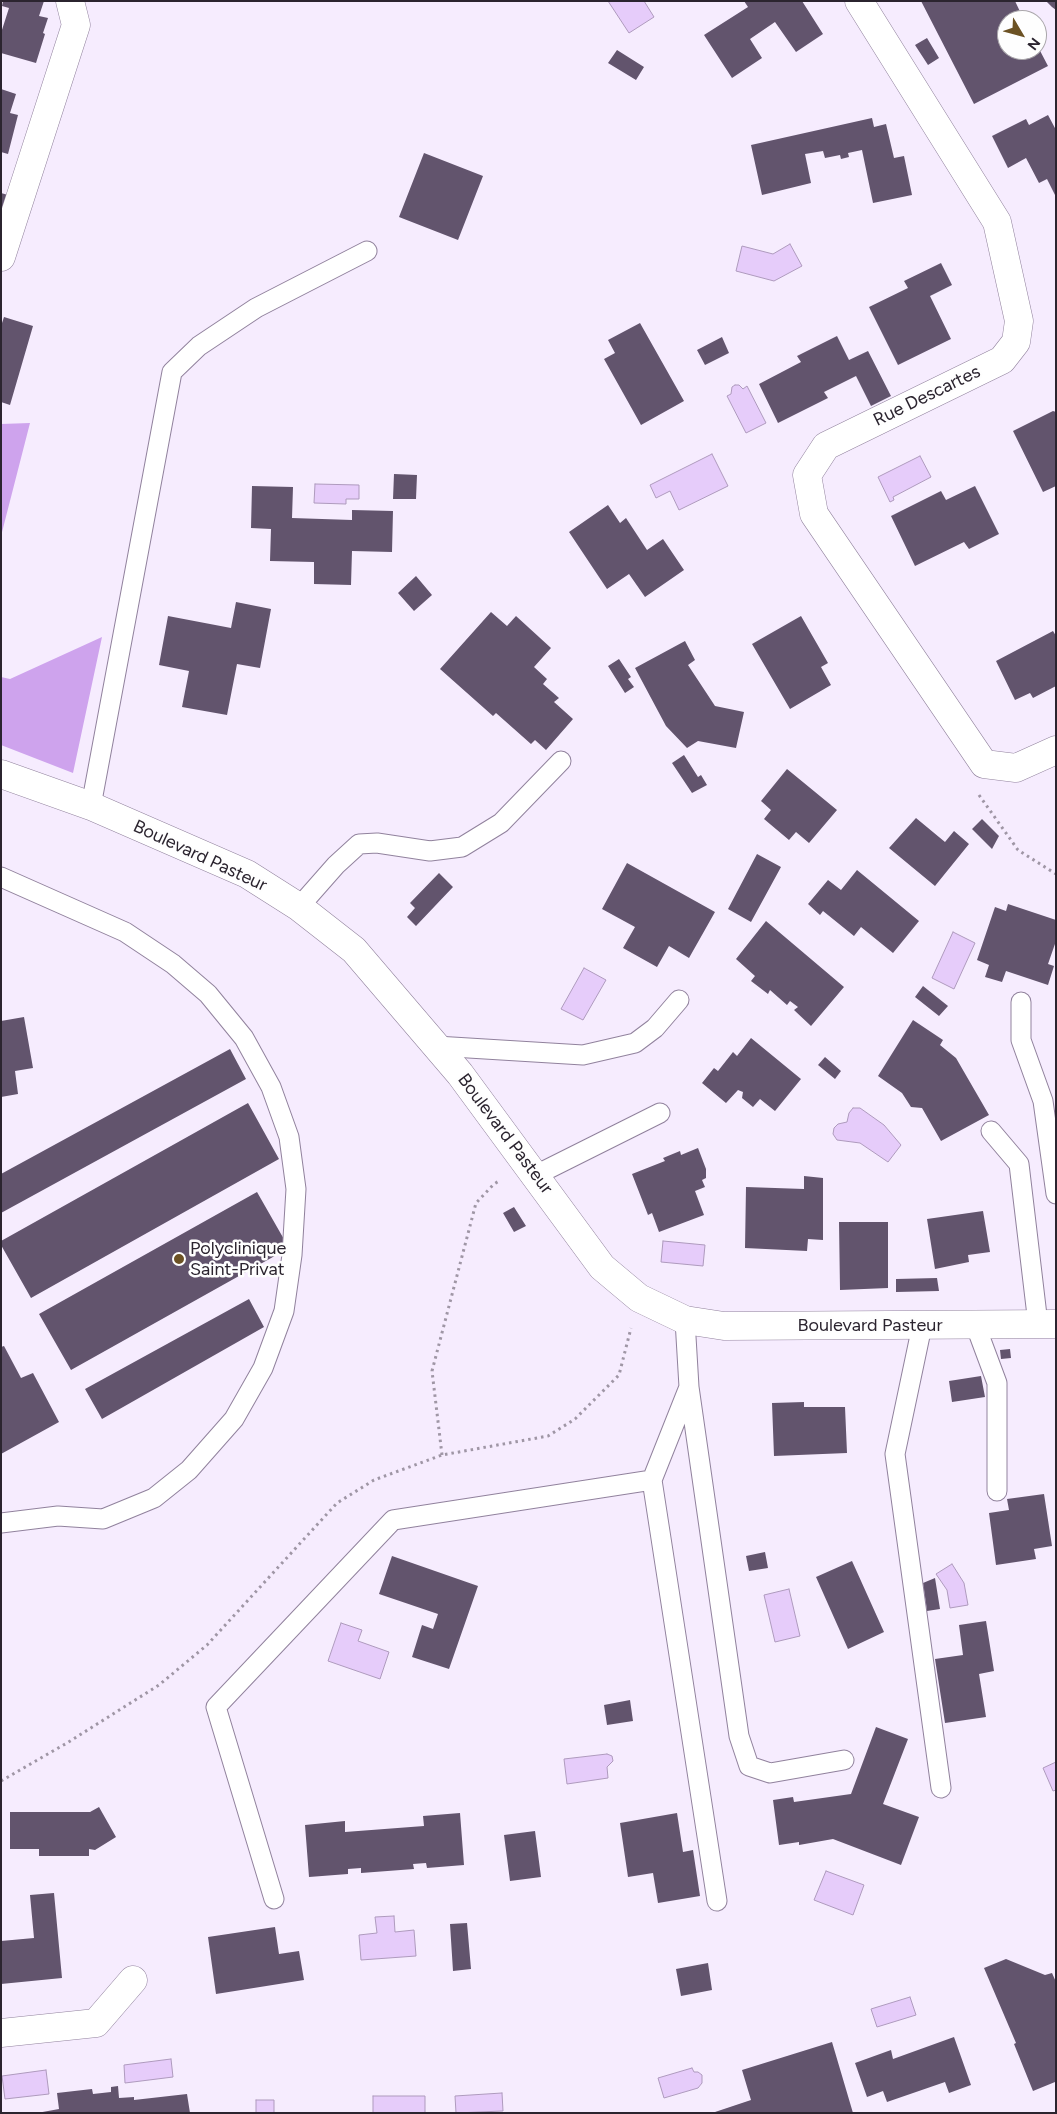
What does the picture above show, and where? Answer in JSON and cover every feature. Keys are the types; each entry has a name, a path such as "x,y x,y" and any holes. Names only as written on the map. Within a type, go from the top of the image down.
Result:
{"street":[{"path":"1,257 76,25 70,1"},
{"name":"Rue Descartes","path":"859,1 997,222 1019,321 1016,342 1002,360 826,446 807,475 814,514 984,764"},
{"path":"984,764 1016,768 1056,750"},
{"name":"Boulevard Pasteur","path":"1,774 91,806 247,874 299,907 354,950 460,1074 602,1267 639,1298 685,1320 724,1326 1047,1324"},
{"path":"1,2033 96,2023 133,1980"}],"lane":[{"path":"91,806 172,372 199,346 256,308 368,251"},
{"path":"299,907 336,865 359,844 377,843 430,851 462,848 502,822 560,761"},
{"path":"1,877 125,932 173,964 208,994 244,1038 271,1087 289,1137 296,1190 292,1255 284,1311 263,1368 234,1419 189,1470 154,1498 103,1519 58,1516 1,1523"},
{"path":"436,1046 583,1055 635,1043 655,1028 679,1000"},
{"path":"1022,1002 1021,1040 1043,1101 1056,1194"},
{"path":"532,1171 660,1113"},
{"path":"991,1131 1019,1164 1047,1324"},
{"path":"685,1320 689,1387 738,1736 749,1766 770,1772 844,1760"},
{"path":"975,1324 997,1383 997,1491"},
{"path":"922,1326 895,1454 941,1788"},
{"path":"689,1387 652,1480 717,1901"},
{"path":"274,1899 216,1707 393,1520 652,1480"}],"path":[{"path":"984,764 979,797 1018,850 1056,874"},
{"path":"442,1455 432,1370 476,1203 494,1184 532,1171"}],"shaded area":[{"path":"608,1 644,1 654,17 629,33"},
{"path":"790,244 802,266 774,281 736,271 742,246 773,254"},
{"path":"739,385 743,389 747,386 766,423 746,433 727,396 731,394 732,387"},
{"path":"30,423 1,536 1,424"},
{"path":"712,454 728,486 679,510 670,491 656,498 650,485"},
{"path":"920,456 931,477 893,497 894,500 890,502 878,477"},
{"path":"315,484 359,485 359,499 346,499 346,504 314,503"},
{"path":"102,637 73,773 1,745 1,677 10,679"},
{"path":"953,932 975,943 954,989 932,978"},
{"path":"584,968 606,980 583,1020 561,1009"},
{"path":"853,1108 860,1108 884,1125 901,1145 888,1162 860,1143 837,1140 833,1134 834,1128 838,1124 847,1122 849,1113"},
{"path":"663,1241 705,1245 703,1266 661,1262"},
{"path":"952,1564 964,1583 968,1605 950,1608 947,1590 936,1574"},
{"path":"789,1589 800,1636 775,1642 764,1595"},
{"path":"341,1623 362,1630 358,1641 389,1652 380,1679 328,1661"},
{"path":"607,1754 612,1756 613,1761 607,1767 608,1778 567,1784 564,1759"},
{"path":"1056,1762 1056,1790 1053,1791 1043,1768"},
{"path":"826,1871 864,1885 853,1915 814,1900"},
{"path":"394,1916 395,1932 414,1930 416,1956 361,1960 359,1935 377,1933 375,1917"},
{"path":"910,1997 916,2015 877,2027 871,2009"},
{"path":"171,2059 173,2077 125,2083 124,2065"},
{"path":"692,2068 694,2072 702,2075 702,2083 698,2088 664,2098 658,2078"},
{"path":"46,2070 49,2094 5,2099 2,2076"},
{"path":"502,2093 503,2111 456,2113 455,2096"},
{"path":"373,2096 425,2096 425,2113 373,2113"},
{"path":"256,2100 274,2100 274,2113 256,2113"}],"building":[{"path":"3,1 44,1 39,16 48,18 36,63 1,53 1,33 9,8 2,6"},
{"path":"744,1 802,1 823,34 796,52 775,22 750,39 762,58 732,78 704,35 748,7"},
{"path":"921,1 1015,1 1019,10 997,10 997,60 1045,60 1048,66 974,104"},
{"path":"1046,1 1056,1 1056,10 1052,7"},
{"path":"927,38 939,58 928,65 915,45"},
{"path":"617,50 644,67 636,80 608,63"},
{"path":"1,89 16,94 10,113 18,115 8,154 1,152"},
{"path":"1048,115 1056,130 1056,197 1047,179 1039,183 1026,158 1008,168 992,136 1026,119 1029,125"},
{"path":"872,118 874,127 886,124 894,158 904,156 912,195 873,203 862,150 848,153 849,157 841,159 840,155 825,158 823,151 805,154 811,183 762,195 751,145"},
{"path":"424,153 483,176 458,240 399,217"},
{"path":"1,193 8,195 1,214"},
{"path":"941,263 952,285 930,296 951,339 898,365 869,307 908,288 904,281"},
{"path":"4,317 33,326 10,405 1,402 1,326"},
{"path":"640,323 684,401 641,425 604,359 615,353 608,340"},
{"path":"837,336 849,360 868,351 891,396 871,406 856,376 824,392 828,398 778,423 759,384 801,362 797,356"},
{"path":"722,337 729,353 705,365 697,350"},
{"path":"1053,411 1056,412 1056,486 1043,492 1013,431"},
{"path":"394,474 417,475 416,499 393,499"},
{"path":"252,486 293,487 292,518 352,520 352,510 393,511 392,552 352,551 351,585 314,584 314,562 270,561 271,529 251,528"},
{"path":"975,486 999,534 969,549 964,542 915,566 891,516 941,491 946,500"},
{"path":"608,505 620,523 626,518 647,550 663,539 684,570 645,597 629,574 607,589 569,532"},
{"path":"416,576 432,595 414,611 398,593"},
{"path":"236,602 271,609 260,668 237,664 227,715 182,707 189,671 159,665 168,616 231,628"},
{"path":"491,612 507,626 516,616 551,648 534,667 547,679 543,684 559,698 554,702 573,719 546,750 535,740 531,744 496,713 493,716 440,669"},
{"path":"801,616 828,663 821,667 831,685 790,709 752,644"},
{"path":"1053,631 1056,636 1056,686 1033,698 1030,693 1015,700 996,661"},
{"path":"685,641 695,660 688,665 715,706 744,712 736,748 698,741 687,748 666,726 635,668"},
{"path":"619,659 631,677 628,679 634,687 625,693 608,666"},
{"path":"684,755 698,777 701,775 707,785 692,793 672,763"},
{"path":"787,769 837,810 809,843 796,832 789,840 764,819 771,810 761,801"},
{"path":"916,818 945,842 954,831 969,844 935,886 889,848"},
{"path":"982,819 999,836 992,849 972,829"},
{"path":"757,854 781,867 751,922 728,909"},
{"path":"627,863 715,912 689,958 669,946 657,967 623,948 635,927 602,909"},
{"path":"857,870 919,921 893,953 861,927 854,936 823,911 820,915 808,904 828,880 841,890"},
{"path":"439,873 453,887 416,926 407,917 415,908 410,903"},
{"path":"1008,904 1056,920 1056,941 1048,964 1054,966 1048,985 1006,971 1002,982 985,977 989,965 977,960 995,907 1006,911"},
{"path":"766,921 844,987 811,1026 794,1010 798,1007 790,1001 787,1005 770,990 768,994 751,981 755,976 736,959"},
{"path":"923,986 948,1006 939,1016 915,997"},
{"path":"24,1017 33,1068 15,1071 18,1094 1,1097 1,1021"},
{"path":"913,1020 943,1040 940,1045 956,1058 989,1115 941,1141 922,1108 911,1107 902,1093 878,1076"},
{"path":"751,1038 801,1079 775,1111 760,1099 753,1107 742,1098 743,1092 738,1090 726,1103 702,1083 714,1068 718,1071 733,1052 737,1056"},
{"path":"230,1049 246,1079 1,1213 1,1174"},
{"path":"825,1057 841,1071 835,1079 818,1065"},
{"path":"248,1103 279,1159 31,1298 1,1245 1,1241"},
{"path":"698,1148 706,1169 706,1178 702,1180 705,1187 695,1191 704,1215 659,1232 652,1213 648,1215 632,1174 665,1161 663,1158 680,1151 681,1155"},
{"path":"804,1176 823,1178 823,1240 808,1239 807,1251 745,1248 746,1187 804,1189"},
{"path":"257,1192 289,1248 71,1370 39,1314"},
{"path":"514,1207 526,1226 514,1232 503,1213"},
{"path":"983,1211 990,1252 968,1255 969,1262 935,1269 927,1219"},
{"path":"839,1222 888,1222 888,1288 840,1290"},
{"path":"937,1278 939,1291 896,1292 896,1279"},
{"path":"249,1299 264,1327 102,1419 85,1389"},
{"path":"4,1346 21,1378 33,1373 59,1422 1,1454 1,1347"},
{"path":"1010,1349 1011,1358 1001,1359 1000,1350"},
{"path":"981,1376 985,1397 952,1402 949,1381"},
{"path":"804,1402 804,1407 845,1407 847,1453 774,1456 772,1403"},
{"path":"1044,1494 1052,1546 1034,1549 1036,1559 996,1565 989,1513 1009,1510 1007,1499"},
{"path":"765,1552 768,1568 749,1571 746,1556"},
{"path":"392,1556 478,1586 449,1669 412,1657 422,1625 433,1629 438,1614 379,1594"},
{"path":"852,1561 884,1632 848,1649 816,1577"},
{"path":"935,1578 940,1609 927,1611 923,1583"},
{"path":"986,1621 994,1671 979,1674 986,1717 945,1723 935,1659 963,1655 959,1625"},
{"path":"630,1700 633,1721 607,1725 604,1705"},
{"path":"876,1727 908,1739 883,1804 919,1817 901,1865 833,1839 799,1845 799,1842 779,1845 773,1800 793,1797 794,1802 851,1794"},
{"path":"99,1807 116,1837 95,1850 89,1849 89,1856 39,1856 39,1849 10,1849 10,1812 90,1812"},
{"path":"460,1813 464,1865 427,1868 426,1863 413,1864 414,1869 361,1873 361,1868 348,1869 348,1874 309,1877 305,1825 345,1821 345,1832 424,1826 423,1816"},
{"path":"677,1813 683,1852 693,1850 700,1896 658,1903 653,1873 628,1877 620,1823"},
{"path":"535,1831 541,1877 510,1881 504,1835"},
{"path":"54,1893 62,1978 1,1984 1,1941 34,1938 30,1895"},
{"path":"467,1923 471,1969 453,1971 450,1924"},
{"path":"275,1927 279,1954 299,1951 304,1980 216,1994 208,1937"},
{"path":"1006,1959 1045,1975 1052,1973 1056,1982 1056,2080 1033,2091 1014,2044 1016,2043 984,1968"},
{"path":"708,1963 712,1990 681,1996 676,1969"},
{"path":"954,2037 971,2085 949,2093 945,2082 887,2102 883,2091 867,2097 855,2063 891,2050 893,2059"},
{"path":"832,2042 853,2113 712,2113 751,2100 742,2070"},
{"path":"118,2086 119,2098 134,2097 134,2100 187,2094 190,2113 37,2113 59,2109 57,2093 92,2089 93,2094 111,2092 111,2087"}],"place":[{"name":"Polyclinique Saint-Privat","path":"179,1259"}]}
